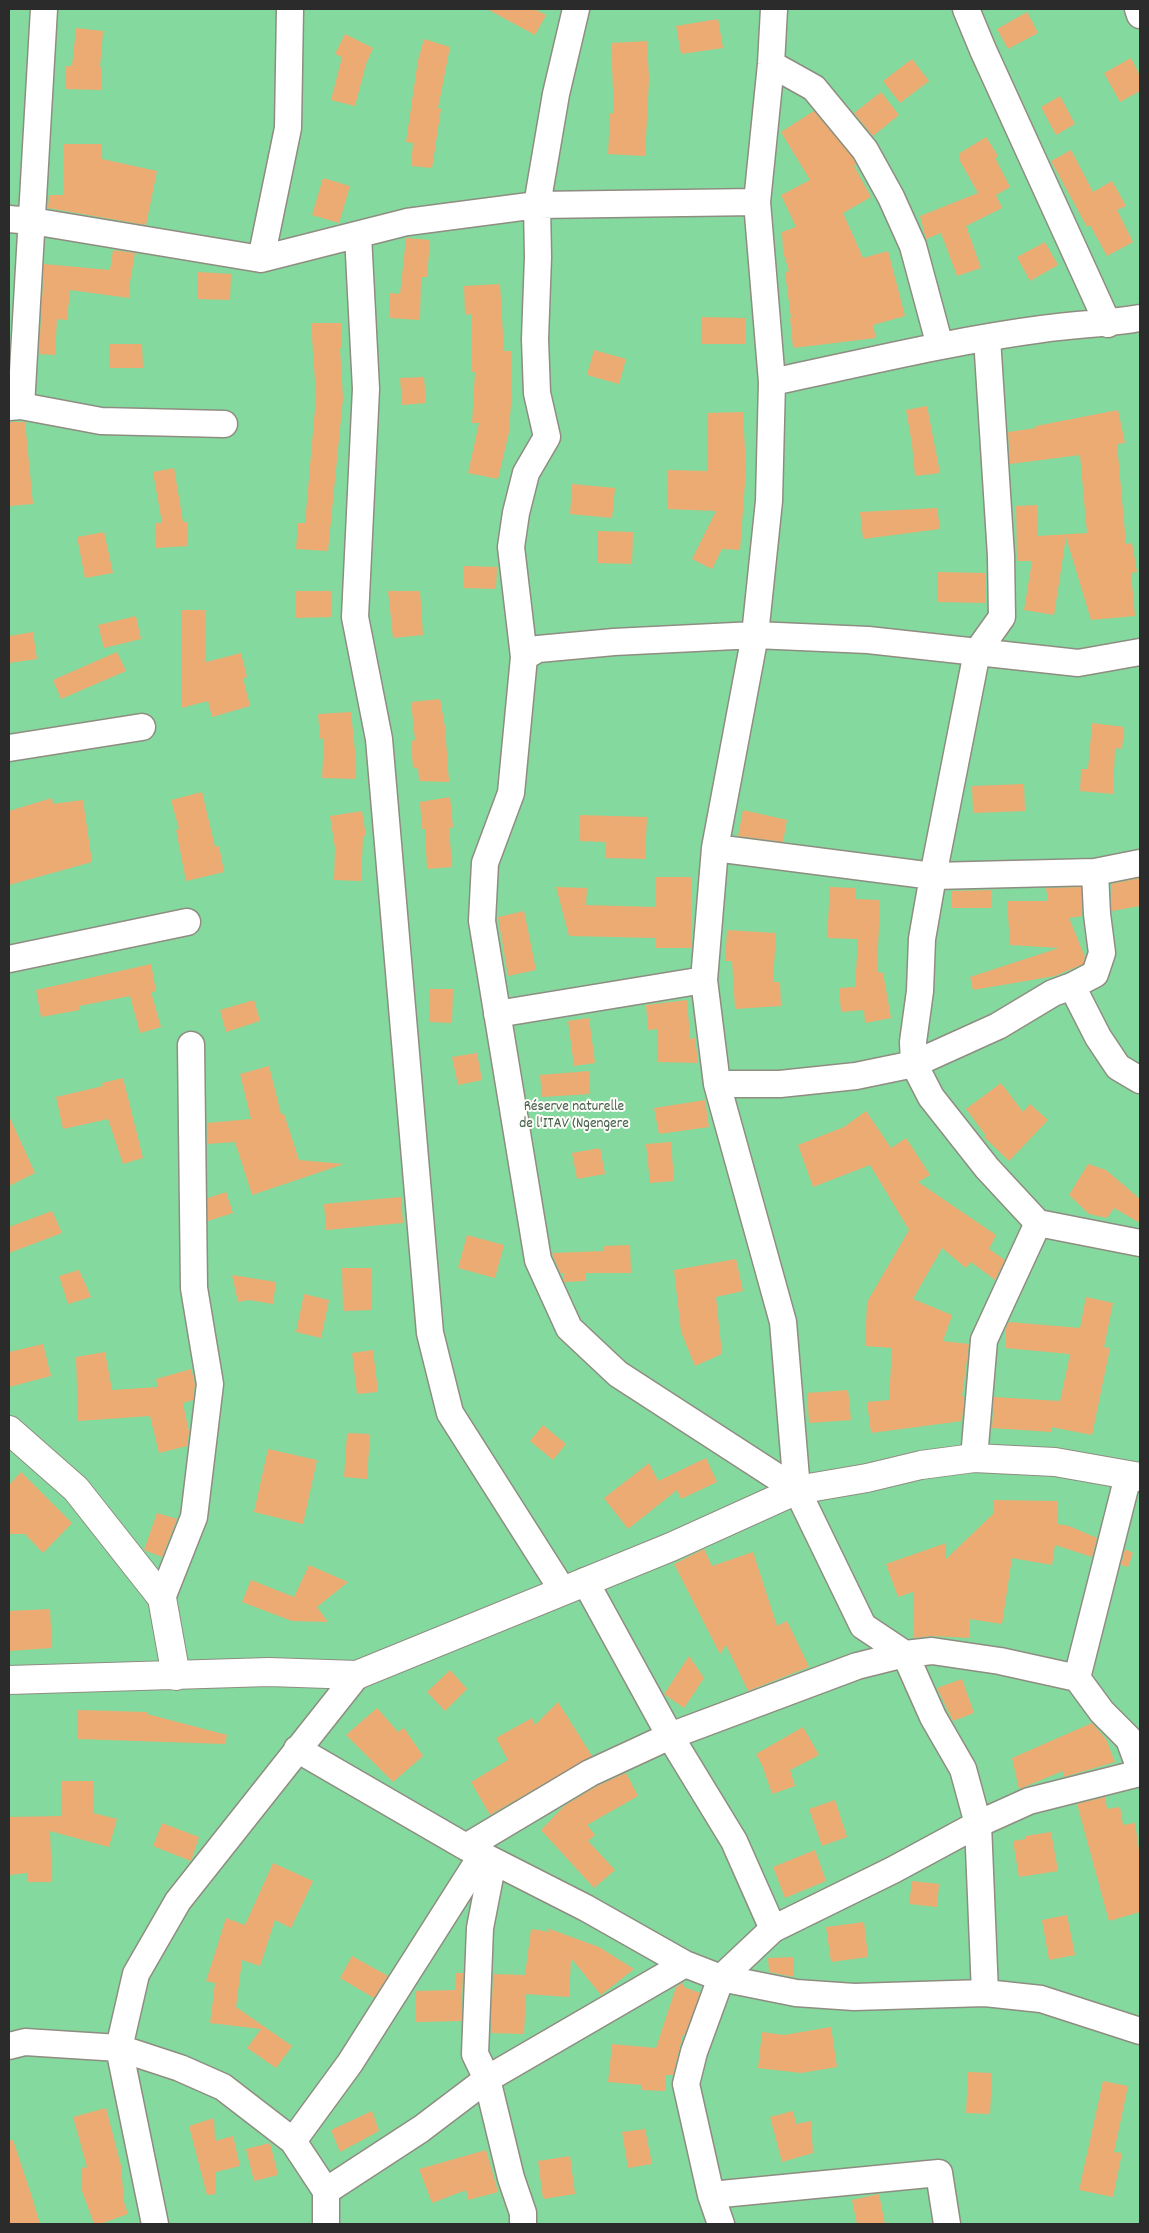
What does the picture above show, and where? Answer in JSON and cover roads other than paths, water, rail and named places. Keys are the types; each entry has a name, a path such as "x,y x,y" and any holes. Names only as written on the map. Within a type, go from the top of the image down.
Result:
{"street":[{"path":"44,9 20,220 15,406 100,421 224,424"},
{"path":"261,259 288,128 290,9"},
{"path":"576,9 556,94 537,205 538,257 535,339 537,392 547,437 526,473 510,547 524,657 511,793 485,863 482,921 538,1260 569,1328 618,1374 797,1490"},
{"path":"774,9 771,64 757,202 772,382 769,502 756,635 715,848 704,980 717,1084 783,1322 797,1490 864,1626 905,1654 933,1717 963,1769 978,1824 985,1993"},
{"path":"966,9 1108,324"},
{"path":"1138,9 1140,15"},
{"path":"771,64 814,88 865,150 891,197 913,246 940,346"},
{"path":"20,220 261,259 407,222 537,205 757,202"},
{"path":"358,235 366,389 355,617 379,739 430,1333 450,1413 574,1586 670,1736 734,1841 773,1930"},
{"path":"772,382 940,346 1043,328 1108,324 1140,318"},
{"path":"987,338 1000,537 1002,617 977,652 922,940 920,991 913,1042 914,1064 930,1097 987,1168 1038,1223 1140,1243"},
{"path":"524,657 538,648 756,635 868,640 1078,663 1140,652"},
{"path":"9,748 142,727"},
{"path":"715,848 933,876 1095,872 1140,863"},
{"path":"717,1084 780,1084 856,1076 914,1064 998,1026 1053,993 1095,974 1102,953 1097,914 1095,872"},
{"path":"9,959 187,922"},
{"path":"497,1014 704,980"},
{"path":"1072,986 1098,1037 1118,1067 1140,1080"},
{"path":"162,1598 194,1517 210,1384 194,1288 191,1044"},
{"path":"974,1458 984,1340 1038,1223"},
{"path":"9,1430 76,1489 162,1598 176,1676"},
{"path":"9,1680 269,1672 357,1675 671,1547 797,1490 868,1478 921,1465 974,1458 1055,1462 1134,1477 1077,1678"},
{"path":"293,2140 350,2064 481,1854 590,1773 670,1736 857,1666 905,1654 932,1651 1000,1661 1077,1678 1102,1712 1129,1739 1140,1769"},
{"path":"153,2223 119,2048 136,1974 178,1901 357,1675"},
{"path":"297,1749 481,1854 586,1908 684,1964 721,1978 796,1993 854,1997 985,1993 1041,1999 1140,2031"},
{"path":"721,2224 711,2195 686,2084 694,2052 721,1978 773,1930 893,1870 978,1824 1029,1801 1140,1773"},
{"path":"481,1854 475,2054 486,2079 510,2178 523,2213 523,2224"},
{"path":"326,2191 421,2129 486,2079 684,1964"},
{"path":"9,2046 24,2042 119,2048 180,2068 223,2087 293,2140 326,2191 326,2224"},
{"path":"711,2195 939,2173 947,2224"}],"park label":[{"name":"Réserve naturelle de l'ITAV (Ngengere","path":"574,1116"}]}
